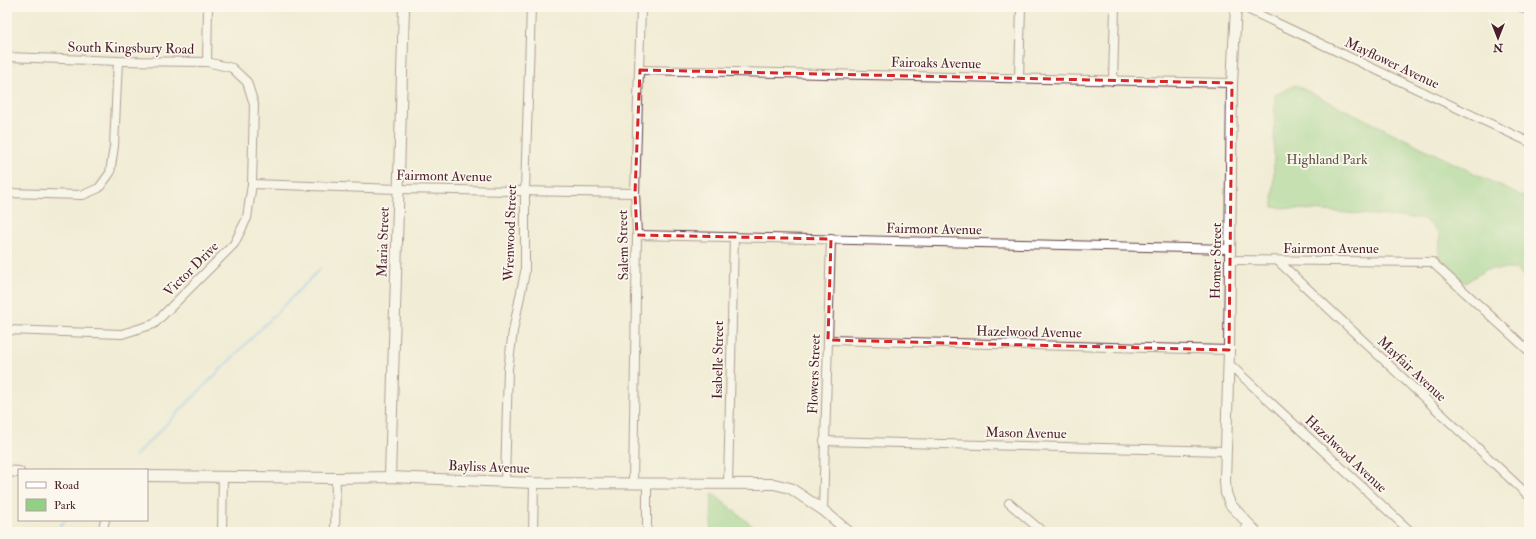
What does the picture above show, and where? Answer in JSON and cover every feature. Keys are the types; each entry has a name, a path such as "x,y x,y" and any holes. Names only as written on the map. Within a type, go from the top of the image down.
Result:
{"street":[{"path":"207,62 208,7"},
{"name":"Maria Street","path":"390,477 404,7"},
{"name":"Wrenwood Street","path":"505,482 508,370 513,331 525,272 525,190 531,7"},
{"name":"Salem Street","path":"633,483 637,235 635,192 641,7"},
{"path":"1019,78 1021,7"},
{"path":"1113,81 1116,7"},
{"name":"Homer Street","path":"1236,7 1232,83 1226,493 1227,499 1249,530"},
{"name":"Mayflower Avenue","path":"1243,7 1529,142"},
{"path":"1521,7 1529,11"},
{"name":"South Kingsbury Road","path":"7,57 118,61 207,62 232,68 247,83"},
{"path":"7,193 83,195 99,188 110,173 114,146 118,61"},
{"name":"Fairoaks Avenue","path":"640,70 1232,83"},
{"name":"Victor Drive","path":"7,330 122,334 154,324 234,244 247,218 252,184 254,104 247,83"},
{"name":"Fairmont Avenue","path":"252,184 398,189 635,192"},
{"name":"Fairmont Avenue","path":"637,235 1230,249"},
{"name":"Isabelle Street","path":"728,484 734,237"},
{"name":"Flowers Street","path":"823,510 831,239"},
{"name":"Fairmont Avenue","path":"1230,260 1432,262 1529,351"},
{"name":"Mayfair Avenue","path":"1278,261 1529,496"},
{"name":"Hazelwood Avenue","path":"828,340 1229,350"},
{"name":"Hazelwood Avenue","path":"1228,363 1411,532"},
{"name":"Mason Avenue","path":"824,441 1226,451"},
{"path":"7,472 18,472"},
{"name":"Bayliss Avenue","path":"148,476 336,478 390,477 534,483 774,484 790,488 823,510 849,532"},
{"path":"222,532 223,476"},
{"path":"335,532 336,478"},
{"path":"533,532 534,483"},
{"path":"647,483 647,532"},
{"path":"1009,503 1043,532"},
{"path":"102,532 106,521"}],"highlighted area":[{"path":"640,70 1232,83 1229,350 828,340 831,239 637,235 635,193"}],"green space":[{"name":"Highland Park","path":"1295,85 1529,200 1529,282 1517,269 1487,269 1465,283 1439,260 1440,233 1424,219 1273,207 1275,95"},
{"path":"712,493 760,532 711,532"}],"waterway":[{"path":"135,456 320,269"},
{"path":"54,532 65,521"}]}
